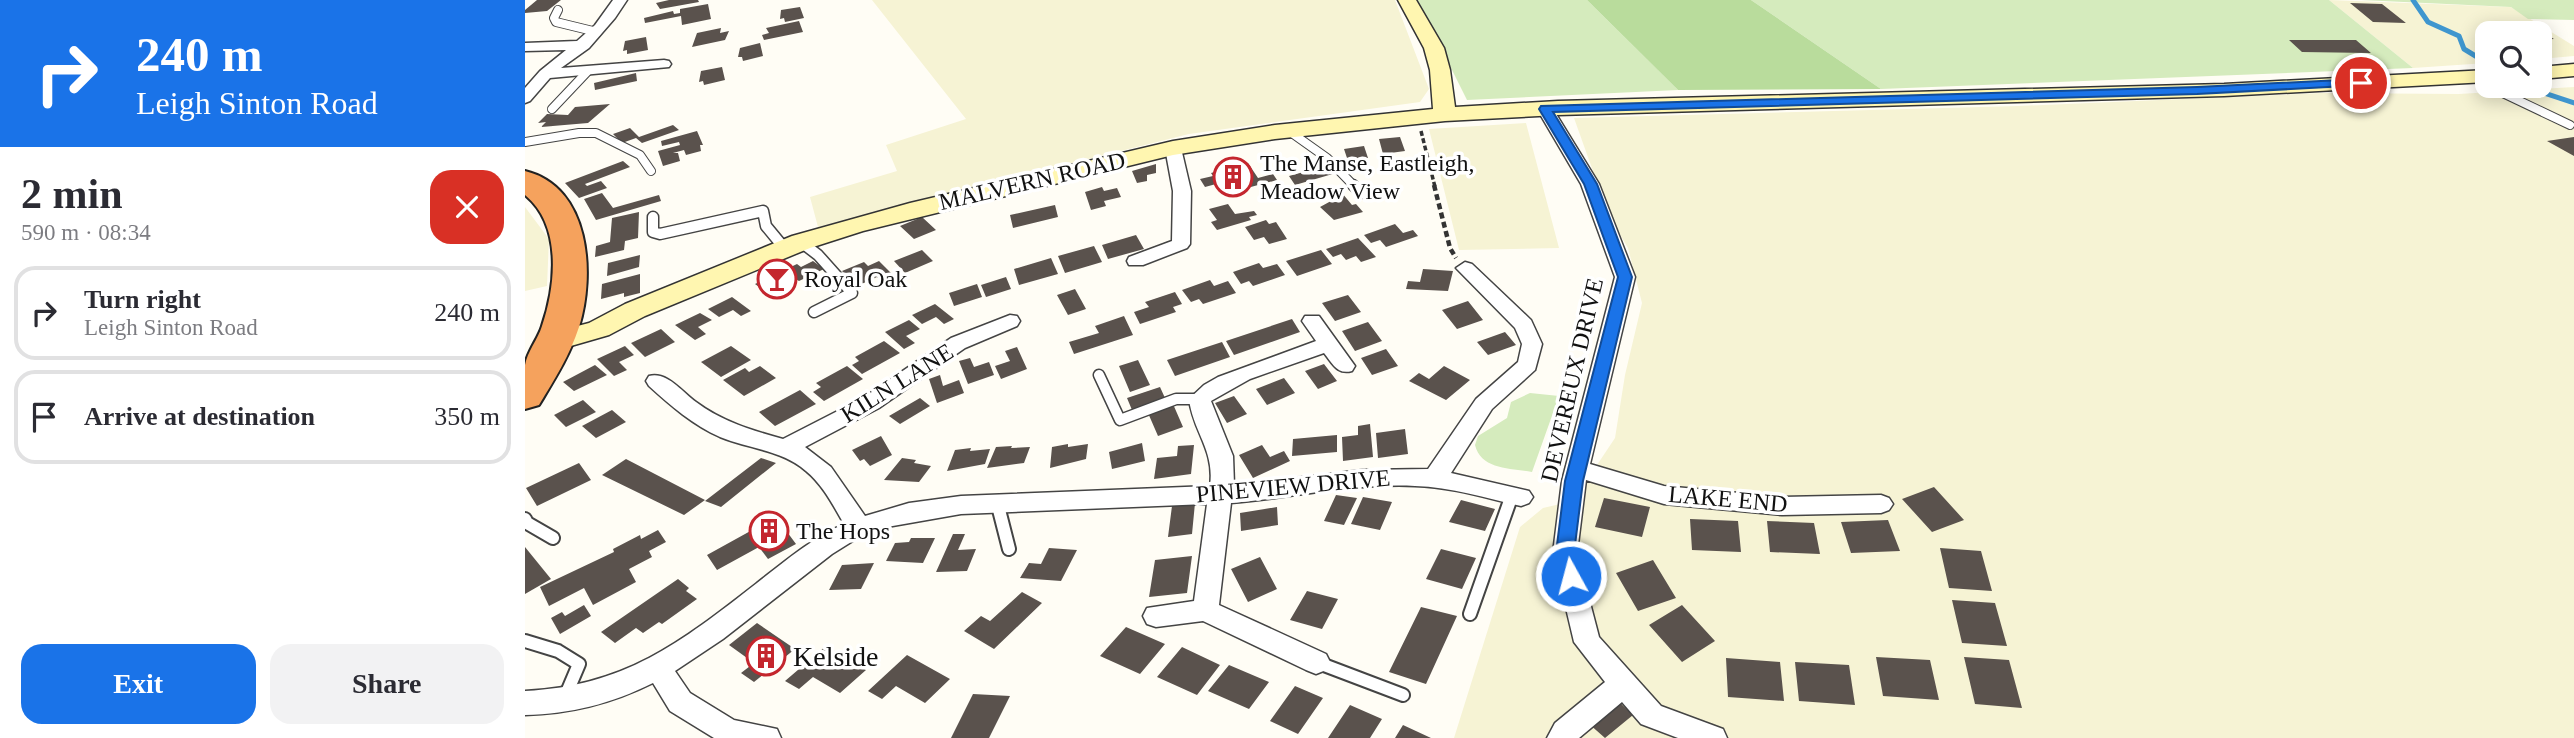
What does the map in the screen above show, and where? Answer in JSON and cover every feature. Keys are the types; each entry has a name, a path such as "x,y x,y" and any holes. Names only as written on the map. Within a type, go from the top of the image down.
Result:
{"highway":[{"path":"525,180 559,212 567,235 570,290 560,333 528,387"}],"main road":[{"path":"1407,0 1434,48 1440,70 1445,114"},
{"path":"2552,71 2574,70"},
{"name":"MALVERN ROAD","path":"560,333 599,329 635,310 793,246 919,208 1173,148 1289,131 1445,114 1545,109 2475,81"}],"street":[{"path":"525,98 545,74 597,32 620,0"},
{"path":"525,47 584,45"},
{"path":"545,74 664,64"},
{"name":"DEVEREUX DRIVE","path":"1545,109 1590,184 1625,277 1577,469 1565,553 1587,642 1651,715 1713,738"},
{"path":"1136,261 1181,244 1182,191 1173,148"},
{"path":"1435,478 1484,404 1528,365 1532,344 1524,325 1465,268"},
{"name":"KILN LANE","path":"785,448 871,403 958,343 1010,321"},
{"path":"1312,321 1345,366"},
{"path":"1205,610 1213,569 1213,541 1223,467 1220,446 1201,411 1200,399 1211,388 1229,380 1328,344"},
{"path":"657,381 691,412 739,436 785,448 808,459 822,472 859,527"},
{"name":"LAKE END","path":"1577,469 1664,495 1782,506 1881,504"},
{"name":"PINEVIEW DRIVE","path":"997,502 1064,502 1220,495 1379,477 1435,478 1516,496"},
{"path":"525,703 562,702 581,698 623,684 658,668 713,633 808,557 859,527 928,509 997,502"},
{"path":"1156,615 1205,610 1316,663"},
{"path":"658,668 680,702 729,732 767,738"},
{"path":"1561,738 1624,684"}],"lane":[{"path":"558,10 554,18 556,22 597,32"},
{"path":"552,109 587,72"},
{"path":"2517,98 2572,124"},
{"path":"1289,131 1327,158 1361,192"},
{"path":"525,142 579,133 596,133 640,155 651,171"},
{"path":"653,217 653,232 660,234 763,211 766,226 793,246 818,255 852,293 814,312"},
{"path":"1099,375 1120,420 1177,399 1200,399"},
{"path":"1470,614 1516,496"},
{"path":"997,502 1009,549"},
{"path":"525,519 527,523 553,538"},
{"path":"525,641 558,651 579,664 562,702"},
{"path":"1316,663 1403,695"}],"path":[{"path":"1417,117 1450,248 1465,268"}],"shaded area":[{"path":"872,0 1395,0 1429,89 1420,102 1189,134 818,227 810,197 897,171 886,145 966,119"},
{"path":"2329,0 2511,7 2534,21 2475,21 2475,64 2413,68"},
{"path":"2552,32 2574,46 2574,56 2552,58"},
{"path":"2574,87 2574,738 1454,738 1520,527 1543,508 1573,501 1615,438 1625,375 1642,303 1628,248 1609,216 1574,118 2018,106 2322,93 2475,93 2475,98 2552,98 2552,88"},
{"path":"1526,123 1559,248 1459,250 1429,129"},
{"path":"525,207 549,239 547,286 525,291"}],"green space":[{"path":"1417,0 1587,0 1678,90 1467,100"},
{"path":"1587,0 1751,0 1881,89 1678,90"},
{"path":"1751,0 2329,0 2413,68 1881,89"},
{"path":"2361,0 2574,0 2574,20 2528,19 2511,7"},
{"path":"1530,393 1559,396 1532,472 1498,466 1483,459 1475,445 1478,436 1507,418 1511,402"}],"building":[{"path":"537,0 561,0 547,11 525,13"},
{"path":"669,0 699,2 660,9 656,3"},
{"path":"2350,3 2382,4 2406,23 2373,22"},
{"path":"708,4 711,19 682,25 681,16 645,23 644,18 673,11 674,14 680,13 680,9"},
{"path":"800,7 804,18 785,22 784,18 780,19 781,10"},
{"path":"799,21 803,32 764,40 762,35 769,33 766,28"},
{"path":"721,28 720,33 729,31 725,40 692,47 697,33"},
{"path":"646,37 648,50 627,54 627,50 623,51 625,41"},
{"path":"2289,40 2356,40 2371,53 2302,52"},
{"path":"760,43 763,56 743,61 742,57 738,57 740,48"},
{"path":"722,67 725,80 704,85 703,81 699,82 701,71"},
{"path":"636,73 637,81 595,90 594,83"},
{"path":"610,104 588,123 541,127 546,122 538,123 547,114 568,115 575,107"},
{"path":"673,125 679,130 642,143 636,138 622,143 613,134 630,128 639,137"},
{"path":"697,131 703,145 700,145 701,151 686,155 684,150 673,153 678,153 680,161 663,166 658,151 680,145 679,142 662,146 661,141"},
{"path":"1400,137 1405,151 1383,154 1379,139"},
{"path":"2574,137 2574,156 2547,141"},
{"path":"1364,146 1368,158 1348,161 1344,149"},
{"path":"623,161 630,167 585,184 587,186 601,181 607,188 579,198 565,183"},
{"name":"The Manse, Eastleigh, Meadow View","path":"1248,163 1258,178 1273,174 1277,180 1236,191 1231,183 1239,180 1238,178 1205,187 1200,179 1213,176 1211,173"},
{"path":"1156,164 1156,173 1147,175 1147,181 1137,183 1132,171"},
{"path":"1329,165 1336,173 1295,185 1289,176"},
{"path":"1102,187 1104,191 1117,188 1121,197 1104,201 1106,206 1091,210 1085,192"},
{"path":"602,193 613,208 659,195 661,201 596,220 584,199"},
{"path":"1342,193 1352,205 1356,204 1363,212 1334,220 1320,207 1331,201 1328,197"},
{"path":"1228,204 1235,214 1254,211 1257,215 1249,217 1251,220 1217,230 1211,222 1217,220 1209,209"},
{"path":"1055,205 1058,217 1013,228 1010,215"},
{"path":"639,212 638,238 625,241 624,250 595,257 596,246 610,242 612,218"},
{"path":"922,217 936,230 914,239 900,226"},
{"path":"1266,220 1269,224 1276,222 1287,239 1269,244 1264,237 1254,240 1245,227"},
{"path":"1395,224 1403,233 1413,230 1418,236 1386,247 1380,240 1371,243 1364,235"},
{"path":"1136,235 1144,249 1108,259 1102,245"},
{"path":"1358,238 1376,257 1361,262 1356,256 1346,260 1341,254 1333,257 1326,249"},
{"path":"1094,246 1102,262 1065,273 1058,256"},
{"path":"922,250 933,261 905,273 894,261"},
{"path":"1321,250 1332,264 1297,276 1286,261"},
{"path":"640,255 639,267 607,276 608,263"},
{"path":"1051,258 1058,274 1019,285 1014,269"},
{"name":"Royal Oak","path":"813,261 824,269 799,281 794,278 779,285 783,289 770,295 755,284 797,264 801,267"},
{"path":"879,261 894,276 881,281 877,277 857,286 842,271 864,262 868,266"},
{"path":"1259,263 1263,268 1277,264 1285,275 1253,286 1249,281 1241,284 1233,272"},
{"path":"1423,269 1453,271 1448,291 1406,289 1408,281 1420,282"},
{"path":"640,274 640,293 624,297 624,293 601,299 602,284"},
{"path":"1006,277 1011,289 986,297 981,285"},
{"path":"1210,280 1214,286 1228,281 1236,293 1203,304 1199,299 1191,302 1182,290"},
{"path":"977,284 982,297 954,306 949,293"},
{"path":"1075,289 1086,309 1068,315 1057,295"},
{"path":"1175,292 1182,304 1173,307 1176,312 1140,324 1134,312 1149,307 1145,302"},
{"path":"1348,295 1361,312 1335,321 1322,303"},
{"path":"732,297 751,311 741,316 733,310 719,317 708,309"},
{"path":"1468,301 1483,320 1457,329 1442,310"},
{"path":"935,304 954,319 944,324 936,317 922,324 912,315"},
{"path":"700,313 712,320 698,327 706,334 695,340 675,325"},
{"path":"1124,316 1133,335 1074,354 1069,342 1099,333 1095,326"},
{"path":"1292,319 1300,332 1234,355 1226,341"},
{"path":"909,320 920,329 906,336 915,343 904,349 885,332"},
{"path":"1368,322 1382,341 1355,351 1342,331"},
{"path":"661,329 675,342 645,357 631,343"},
{"path":"1505,332 1516,345 1488,355 1477,342"},
{"path":"884,341 900,353 862,374 852,365 859,361 855,357"},
{"path":"1222,342 1230,357 1175,376 1167,360"},
{"path":"625,346 634,355 619,362 627,370 614,376 597,359"},
{"path":"731,346 751,360 721,377 701,362"},
{"path":"1017,347 1027,369 1001,379 995,366 1010,361 1005,351"},
{"path":"1386,349 1398,366 1372,375 1361,358"},
{"path":"970,358 974,367 989,362 994,375 968,384 959,361"},
{"path":"1138,360 1150,385 1130,392 1119,366"},
{"path":"1324,364 1337,381 1318,389 1305,371"},
{"path":"595,365 607,375 574,391 563,382"},
{"path":"760,366 776,378 744,396 723,380 745,368 749,372"},
{"path":"847,366 863,379 824,401 813,392 821,387 816,383"},
{"path":"1444,366 1470,380 1446,400 1409,381 1419,373 1429,379"},
{"path":"940,375 943,386 959,380 964,393 937,403 929,379"},
{"path":"1284,378 1295,393 1267,405 1256,389"},
{"path":"1160,387 1165,398 1132,410 1127,398"},
{"path":"800,390 816,404 775,426 759,412"},
{"path":"1234,396 1247,414 1227,423 1215,403"},
{"path":"920,398 930,406 900,424 889,416"},
{"path":"583,400 596,412 566,427 554,415"},
{"path":"1173,404 1183,427 1158,436 1148,413"},
{"path":"612,410 626,422 596,438 582,426"},
{"path":"1370,424 1373,457 1343,461 1342,437 1358,435 1358,426"},
{"path":"1405,429 1408,454 1378,458 1376,433"},
{"path":"1337,435 1337,452 1292,456 1293,439"},
{"path":"881,436 892,455 870,466 864,459 860,461 852,450"},
{"path":"1142,443 1145,461 1112,469 1109,452"},
{"path":"1068,444 1068,447 1088,444 1086,459 1050,468 1052,447"},
{"path":"1194,445 1191,474 1154,479 1157,458 1177,456 1178,446"},
{"path":"1262,445 1270,457 1284,451 1290,461 1253,478 1239,455"},
{"path":"1012,446 1011,448 1030,447 1024,463 987,468 996,447"},
{"path":"971,448 970,451 990,449 985,464 947,471 955,450"},
{"path":"761,458 776,463 721,507 705,501"},
{"path":"902,458 931,466 919,482 884,480"},
{"path":"626,459 705,500 684,515 602,475"},
{"path":"579,463 591,480 537,506 526,488"},
{"path":"1934,487 1964,520 1932,532 1902,499"},
{"path":"1336,495 1357,498 1344,525 1324,521"},
{"path":"1363,497 1392,502 1380,530 1351,524"},
{"path":"1604,498 1650,507 1642,537 1595,527"},
{"path":"1461,500 1495,509 1485,531 1449,522"},
{"path":"1195,503 1192,534 1168,537 1172,506"},
{"path":"1277,507 1278,525 1241,531 1240,513"},
{"name":"The Hops","path":"776,517 796,544 768,559 759,547 717,570 707,555"},
{"path":"1690,519 1738,521 1741,552 1692,550"},
{"path":"1888,520 1900,551 1851,553 1841,522"},
{"path":"1767,521 1814,523 1820,554 1770,552"},
{"path":"658,530 666,542 649,551 652,557 629,569 636,582 593,605 584,588 549,606 540,587 614,552 613,549 640,535 641,539"},
{"path":"953,534 965,534 958,550 976,549 967,571 936,572"},
{"path":"911,538 935,538 923,563 886,561 895,543 909,542"},
{"path":"525,547 551,579 525,594"},
{"path":"1049,548 1077,550 1061,581 1020,578 1029,563 1041,564"},
{"path":"1940,548 1981,551 1992,591 1949,588"},
{"path":"1441,549 1476,558 1462,589 1426,579"},
{"path":"1192,556 1187,593 1149,597 1155,560"},
{"path":"1260,557 1277,589 1248,602 1231,569"},
{"path":"1653,560 1676,598 1638,611 1616,573"},
{"path":"874,563 861,589 829,590 842,565"},
{"path":"678,579 689,588 686,591 697,599 662,624 659,622 643,633 636,628 615,643 601,632"},
{"path":"1307,591 1338,599 1322,629 1290,620"},
{"path":"1022,592 1042,603 994,649 964,631 981,616 990,621"},
{"path":"1952,600 1995,603 2007,646 1962,643"},
{"path":"584,605 591,616 560,634 551,618 562,612 565,616"},
{"path":"1682,605 1715,641 1682,662 1649,625"},
{"path":"1421,607 1457,616 1426,684 1389,672"},
{"name":"Kelside","path":"757,623 795,649 754,682 741,673 754,663 729,645"},
{"path":"1126,627 1165,644 1140,674 1100,656"},
{"path":"826,646 866,670 840,693 813,677 799,689 785,681"},
{"path":"1182,647 1220,665 1197,695 1157,677"},
{"path":"907,655 950,679 925,703 896,686 882,699 868,691"},
{"path":"1876,657 1930,660 1939,700 1883,696"},
{"path":"1964,657 2009,660 2022,708 1975,704"},
{"path":"1726,658 1780,662 1784,701 1728,697"},
{"path":"1795,662 1849,665 1855,705 1799,701"},
{"path":"1229,665 1269,682 1249,709 1208,691"},
{"path":"1295,686 1323,698 1298,734 1270,721"},
{"path":"973,694 1010,696 989,738 951,738"},
{"path":"1616,699 1633,715 1605,738 1588,723"},
{"path":"1350,705 1382,719 1370,738 1328,738"},
{"path":"1403,725 1431,738 1395,738"}],"waterway":[{"path":"2413,0 2428,22 2459,36 2464,49 2475,56"},
{"path":"2552,96 2574,103"}],"place":[{"name":"The Manse, Eastleigh, Meadow View","path":"1233,177"},
{"name":"Royal Oak","path":"777,279"},
{"name":"The Hops","path":"769,531"},
{"name":"Kelside","path":"766,656"}],"route":[{"path":"1571,576 1565,553 1574,481 1625,277 1590,184 1545,109 2197,91 2361,83"}]}
